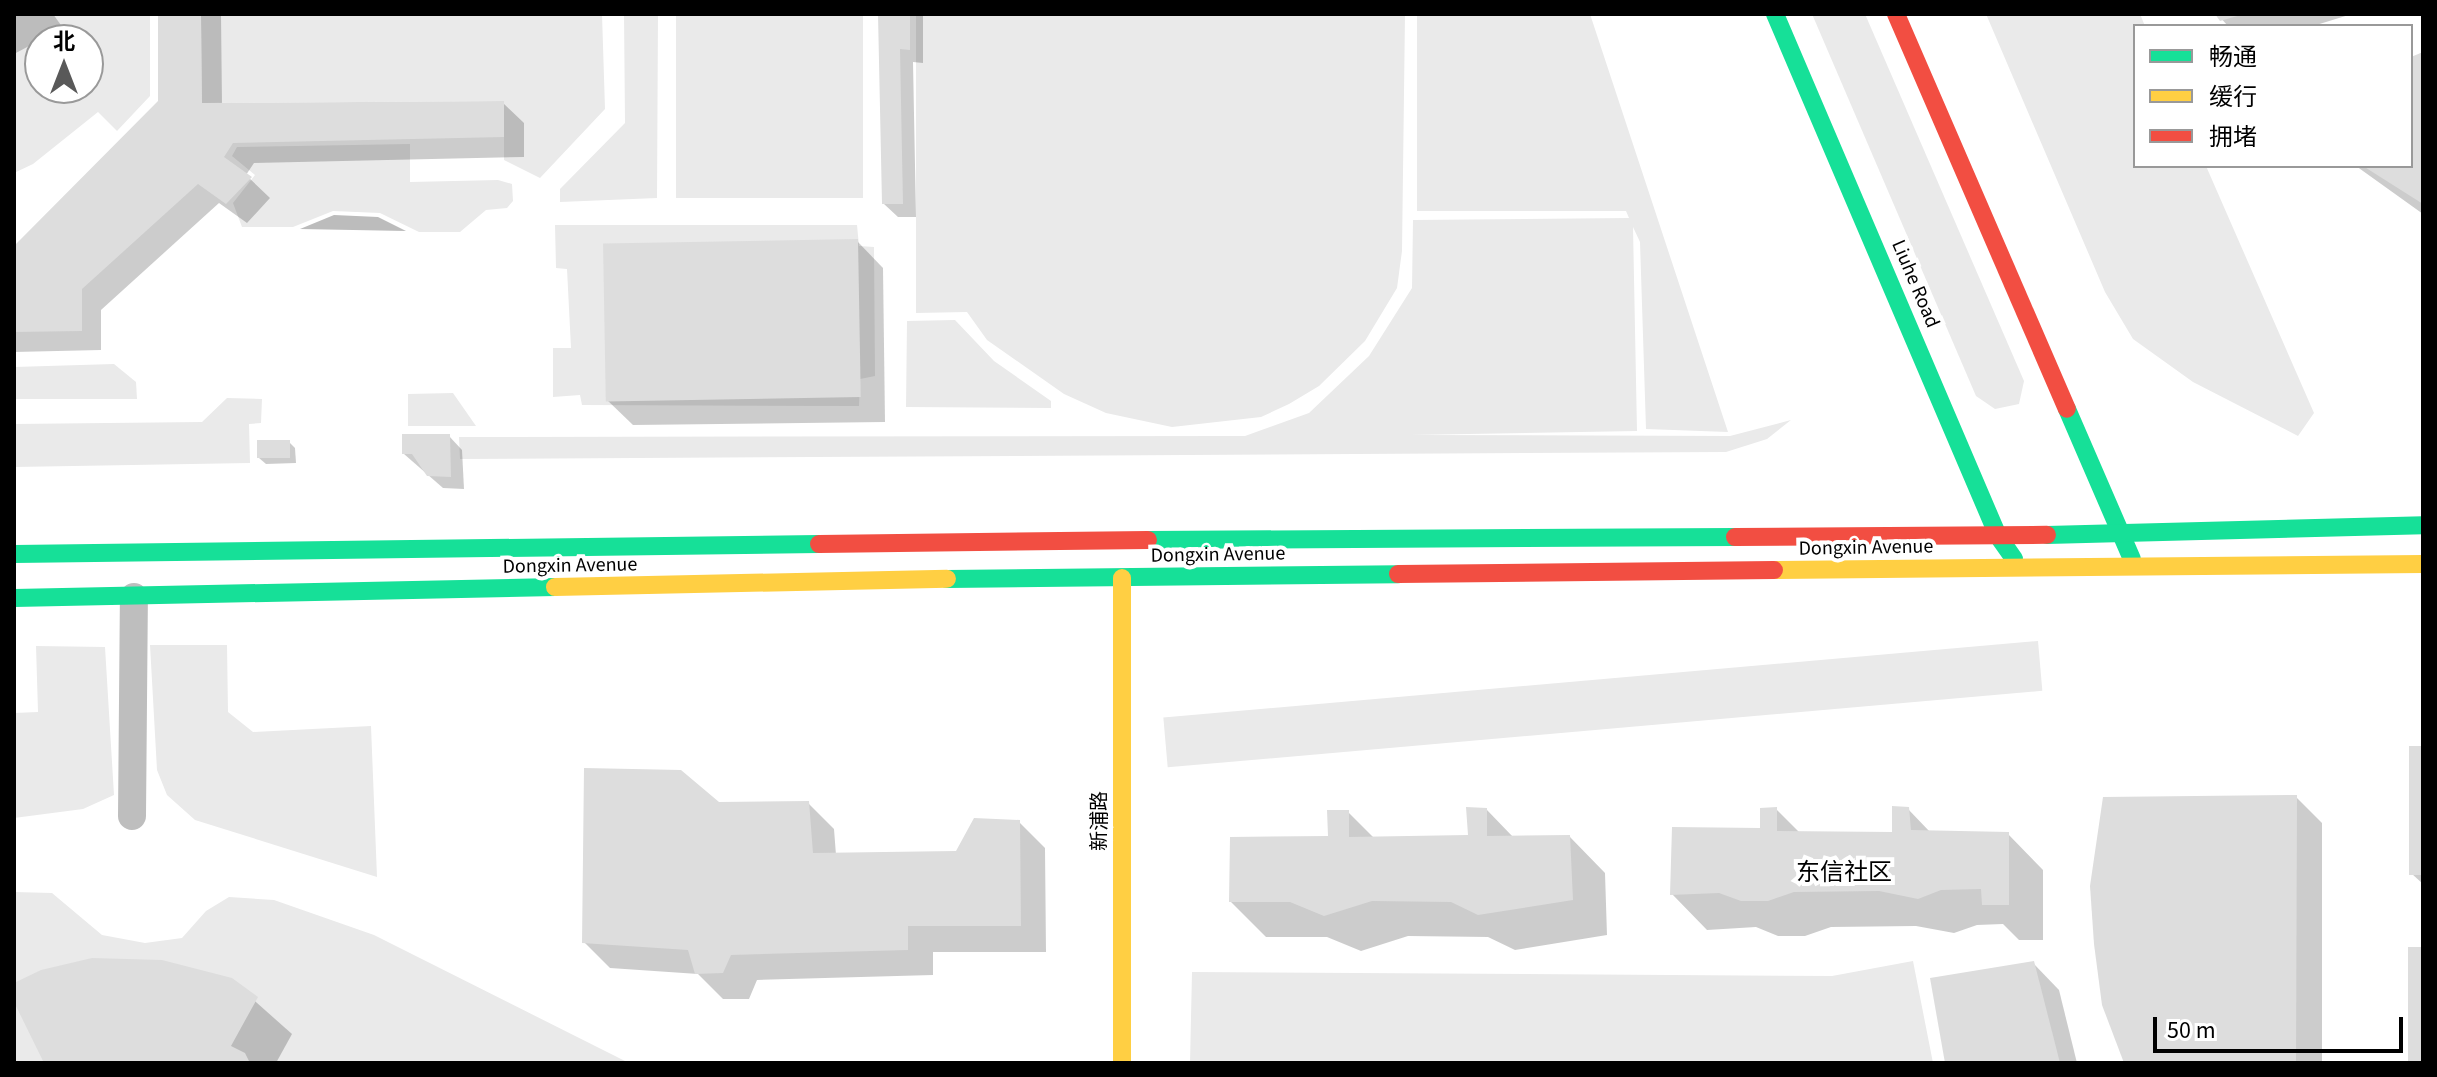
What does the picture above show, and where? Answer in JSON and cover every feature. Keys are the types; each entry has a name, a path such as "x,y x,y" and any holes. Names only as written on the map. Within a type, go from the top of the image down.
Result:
{"main road":[{"name":"Liuhe Road","path":"1775,14 1998,536 2020,568"},
{"path":"1896,14 2135,567"},
{"name":"Dongxin Avenue","path":"14,554 1140,539 1998,536 2423,525"},
{"name":"Dongxin Avenue","path":"14,598 1122,578 2423,564"},
{"name":"新浦路","path":"1122,578 1122,1063"}],"street":[{"path":"132,816 134,597"}],"shaded area":[{"path":"14,14 150,14 150,96 117,131 98,112 33,164 14,173"},
{"path":"14,14 53,14 60,24 24,24 24,49 14,54"},
{"path":"201,14 602,14 605,109 540,178 504,160 504,101 202,103"},
{"path":"624,14 658,14 657,198 560,202 560,189 625,123"},
{"path":"676,14 863,14 863,198 676,198"},
{"path":"916,14 1405,14 1402,251 1397,288 1365,341 1319,386 1261,417 1172,427 1106,413 1064,394 987,340 967,312 916,313"},
{"path":"1417,14 1590,14 1728,432 1646,429 1640,242 1633,227 1637,431 1410,435 1730,436 1791,420 1767,439 1726,452 460,459 459,437 1245,436 1309,413 1369,356 1412,288 1413,220 1629,218 1626,211 1417,211"},
{"path":"1812,14 1865,14 2024,381 2019,404 1995,409 1976,396"},
{"path":"1986,14 2140,14 2144,24 2133,24 2133,168 2207,168 2314,413 2298,436 2193,382 2133,339 2105,292"},
{"path":"410,144 410,182 498,180 512,184 513,201 507,208 486,210 460,232 419,232 380,213 333,211 293,227 242,227 233,203 255,175 232,156 237,147"},
{"path":"334,215 378,217 406,231 300,229"},
{"path":"555,225 857,225 859,246 874,247 875,376 860,379 859,406 582,405 580,395 553,397 553,348 571,348 567,269 556,268"},
{"path":"955,320 994,361 1051,401 1051,408 906,407 907,321"},
{"path":"114,364 136,382 137,399 14,399 14,367"},
{"path":"453,393 476,426 408,426 408,394"},
{"path":"227,398 262,399 261,423 249,424 250,463 14,467 14,424 202,422"},
{"path":"2038,641 2042,691 1168,767 1163,718"},
{"path":"150,645 227,645 228,712 253,732 371,726 377,877 195,820 167,795 157,770"},
{"path":"36,646 105,647 114,795 83,809 14,818 14,713 38,712"},
{"path":"14,892 52,893 102,935 145,943 182,938 206,911 229,897 274,900 374,935 629,1063 14,1063"},
{"path":"1913,961 1933,1063 1190,1063 1192,972 1832,976"}],"building":[{"path":"158,14 201,14 202,103 504,101 504,137 233,143 224,157 252,177 226,204 198,184 82,289 82,331 14,332 14,246 158,101"},
{"path":"878,14 910,14 910,50 900,49 903,204 882,204"},
{"path":"2215,14 2241,14 2241,15 2220,21"},
{"path":"2423,52 2423,204 2366,168 2413,168 2413,56"},
{"path":"858,239 861,397 606,401 603,243"},
{"path":"402,434 450,434 451,477 427,476 412,454 402,454"},
{"path":"257,440 290,440 290,458 257,458"},
{"path":"2409,746 2423,746 2423,875 2409,875"},
{"path":"584,768 681,770 719,802 809,801 813,853 956,851 974,818 1020,820 1021,926 908,926 908,950 731,955 723,973 695,974 688,950 582,943"},
{"path":"2297,795 2296,1063 2124,1063 2102,1005 2094,944 2090,886 2103,797"},
{"path":"1892,806 1909,807 1911,830 2009,832 2009,905 1982,905 1981,889 1941,890 1918,899 1879,891 1794,892 1768,901 1741,901 1719,893 1670,895 1672,827 1760,828 1760,808 1777,807 1777,831 1892,832"},
{"path":"1466,807 1487,808 1487,836 1570,835 1573,900 1478,915 1451,902 1372,901 1324,916 1290,902 1229,902 1230,837 1328,836 1327,810 1349,810 1349,837 1468,835"},
{"path":"2408,947 2423,947 2423,1063 2408,1063"},
{"path":"92,958 162,960 232,978 258,997 231,1046 245,1053 250,1063 44,1063 14,1002 14,983 41,970"},
{"path":"2034,961 2060,1063 1945,1063 1930,978"}],"traffic: fast":[{"path":"1775,14 1998,536 2014,559"},
{"path":"2067,409 2132,559"},
{"path":"2047,535 2423,525"},
{"path":"1148,540 1735,537"},
{"path":"14,554 819,544"},
{"path":"947,579 1398,574"},
{"path":"14,598 555,587"}],"traffic: slow":[{"path":"1774,570 2423,564"},
{"path":"1122,578 1122,1063"},
{"path":"555,587 947,579"}],"traffic: jam":[{"path":"1896,14 2067,409"},
{"path":"1735,537 2047,535"},
{"path":"819,544 1148,540"},
{"path":"1398,574 1774,570"}],"district":[{"name":"东信社区","path":"1844,873"}]}
